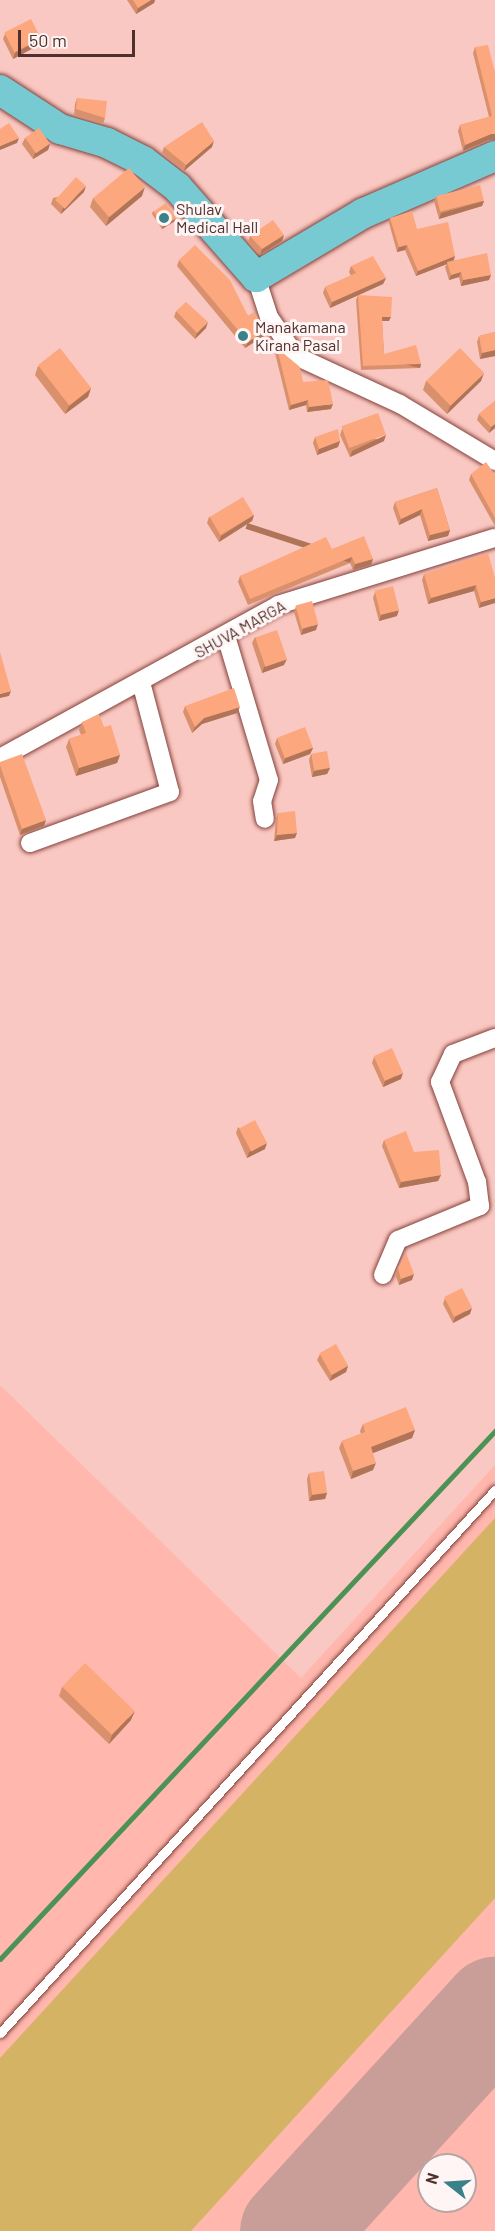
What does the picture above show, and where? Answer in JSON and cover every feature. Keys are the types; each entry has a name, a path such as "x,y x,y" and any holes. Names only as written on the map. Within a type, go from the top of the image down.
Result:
{"main road":[{"path":"0,90 60,129 143,161 177,187 256,277 364,213 495,156"}],"street":[{"path":"256,277 269,317 296,356 400,404 495,461"},
{"name":"SHUVA MARGA","path":"0,758 226,636 278,605 495,538"},
{"path":"226,636 269,780 262,801 265,819"},
{"path":"30,843 170,792 141,682"},
{"path":"383,1275 399,1240 480,1206 477,1182 440,1083 453,1054 495,1038"}],"lane":[{"path":"0,2033 495,1490"}],"shaded area":[{"path":"0,1385 301,1678 495,1465 495,2231 0,2231"},
{"path":"495,1518 495,1898 191,2231 0,2231 0,2058"}],"building":[{"path":"133,0 151,0 138,8"},
{"path":"31,19 41,39 14,52 4,33"},
{"path":"488,45 495,72 495,134 465,145 460,125 492,116 475,47"},
{"path":"77,98 107,101 105,118 76,109"},
{"path":"202,122 214,141 186,165 164,147"},
{"path":"9,123 19,138 0,146 0,129"},
{"path":"39,128 50,144 36,153 25,138"},
{"path":"129,168 145,187 109,217 93,198"},
{"path":"76,177 86,186 65,209 55,200"},
{"path":"480,185 484,201 440,211 436,196"},
{"name":"Shulav Medical Hall","path":"166,203 176,218 164,226 154,211"},
{"path":"412,211 417,229 448,222 455,256 418,271 407,245 399,247 390,218"},
{"path":"273,220 284,235 262,249 250,236"},
{"path":"195,245 230,280 248,316 254,312 266,330 248,342 179,260"},
{"path":"487,253 491,275 463,280 461,272 451,275 447,262"},
{"path":"373,256 386,278 332,302 325,287 356,273 351,266"},
{"path":"358,295 392,297 391,317 382,317 384,354 416,345 421,364 363,366"},
{"path":"186,302 208,322 197,333 176,311"},
{"path":"495,332 495,350 482,353 479,336"},
{"path":"60,348 91,388 69,405 38,365"},
{"path":"277,348 300,367 303,382 328,380 333,404 309,407 308,400 291,405"},
{"path":"460,348 484,373 451,406 426,381"},
{"path":"495,401 495,424 491,427 479,414"},
{"path":"378,413 386,435 349,448 341,426"},
{"path":"338,429 340,441 319,449 315,437"},
{"path":"486,462 495,475 495,518 471,474"},
{"path":"437,488 450,530 430,535 422,509 401,519 395,502"},
{"path":"243,497 254,515 220,535 210,517"},
{"path":"364,536 373,559 355,564 352,557 250,599 240,576 326,537 332,549"},
{"path":"488,553 495,578 495,598 481,602 476,585 431,598 424,574"},
{"path":"393,586 399,610 381,615 375,591"},
{"path":"312,601 318,624 302,629 296,605"},
{"path":"277,630 287,659 265,667 255,637"},
{"path":"0,652 11,691 0,694"},
{"path":"234,688 240,707 204,718 195,727 185,706"},
{"path":"99,714 104,727 111,725 120,755 79,768 69,739 86,733 82,722"},
{"path":"305,727 313,748 285,758 277,738"},
{"path":"327,751 330,768 314,771 311,754"},
{"path":"22,754 46,820 22,829 0,762"},
{"path":"295,811 297,833 277,835 278,813"},
{"path":"392,1048 403,1073 385,1081 374,1056"},
{"path":"255,1120 267,1143 251,1151 239,1128"},
{"path":"406,1131 414,1152 439,1150 441,1175 401,1182 384,1140"},
{"path":"406,1253 414,1274 401,1279 398,1268"},
{"path":"462,1288 472,1308 454,1317 444,1297"},
{"path":"336,1344 348,1366 332,1375 319,1353"},
{"path":"406,1407 415,1430 371,1447 376,1463 353,1471 342,1441 365,1432 363,1424"},
{"path":"324,1471 327,1493 312,1495 309,1473"},
{"path":"85,1663 135,1711 112,1735 62,1687"}],"waterway":[{"path":"0,1959 495,1431"}],"runway":[{"path":"292,2231 495,2009"}],"place":[{"name":"Shulav Medical Hall","path":"164,218"},
{"name":"Manakamana Kirana Pasal","path":"243,336"}]}
